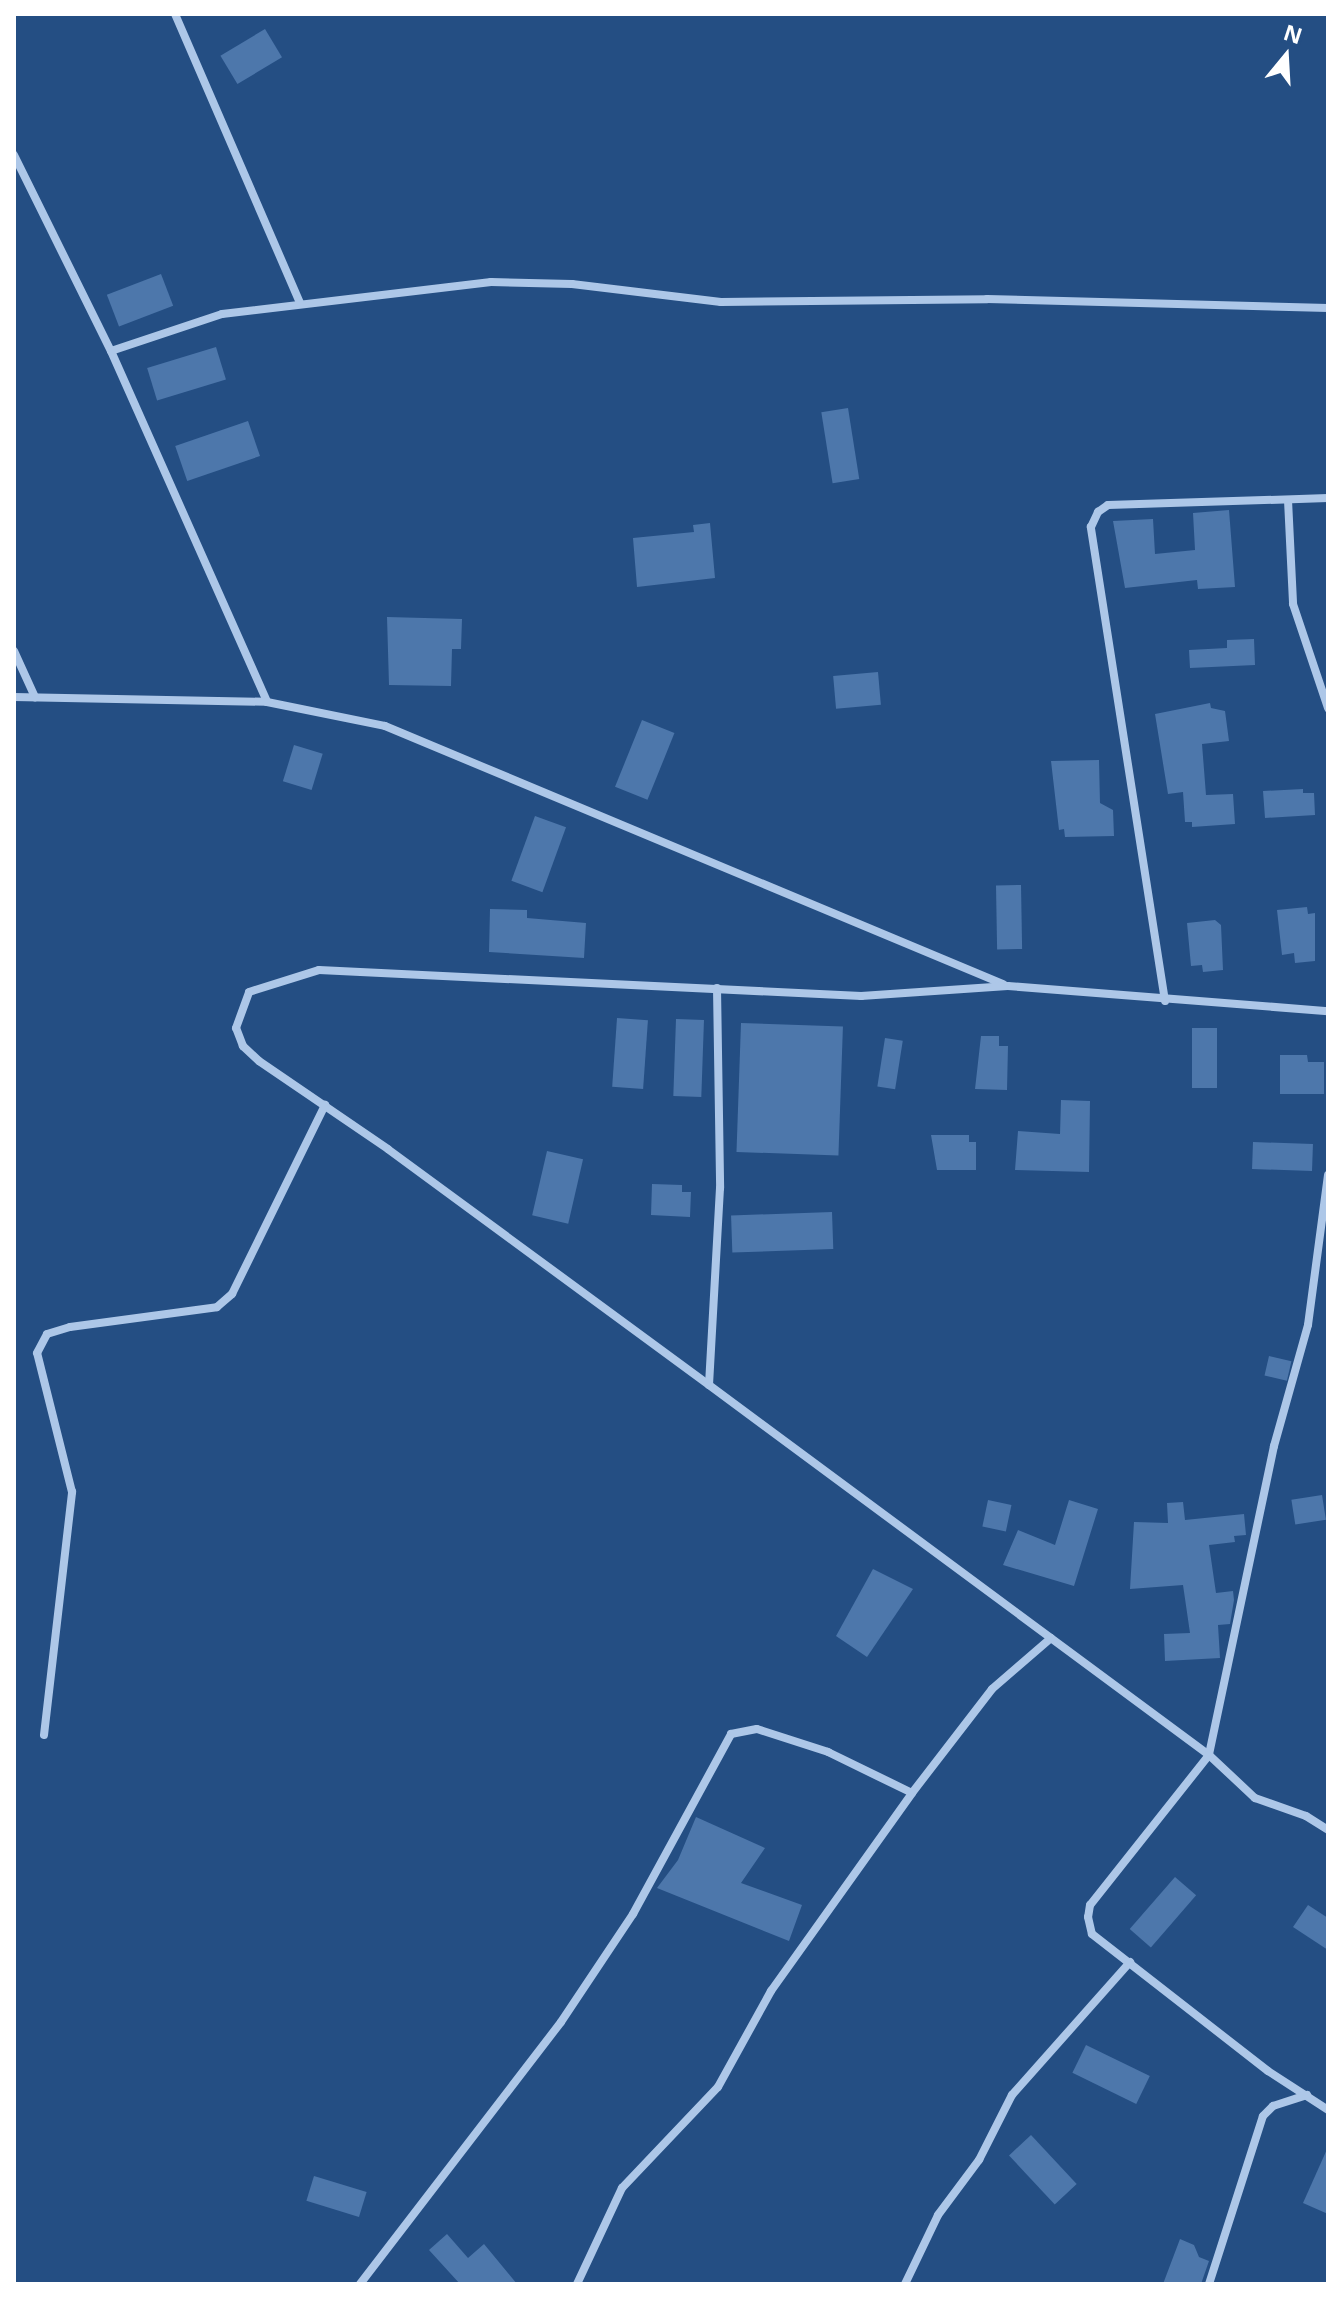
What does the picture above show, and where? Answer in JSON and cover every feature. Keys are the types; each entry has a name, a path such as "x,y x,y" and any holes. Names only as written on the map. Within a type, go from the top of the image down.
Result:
{"street":[{"path":"175,14 300,303"},
{"path":"14,155 111,351 267,702"},
{"path":"111,351 222,314 491,282 572,284 721,302 987,299 1328,308"},
{"path":"1165,1001 1091,527 1098,512 1108,505 1328,498"},
{"path":"1288,500 1293,604 1328,708"},
{"path":"14,651 35,697"},
{"path":"14,697 267,702 385,726 1008,986"},
{"path":"1328,1011 1165,1001 1008,986 861,996 319,970 249,992 239,1008 236,1028 243,1046 709,1385 1209,1755 1255,1798 1306,1816 1328,1830"},
{"path":"709,1385 720,1188 717,988"},
{"path":"44,1735 72,1492 37,1353 47,1334 70,1327 217,1307 232,1294 325,1105"},
{"path":"1328,1175 1308,1325 1274,1446 1209,1755 1090,1905 1092,1934 1268,2071 1328,2110"},
{"path":"577,2284 622,2188 718,2087 771,1991 912,1793 992,1689 1051,1638"},
{"path":"360,2284 569,2010 633,1914 731,1734 740,1728 757,1729 828,1752 912,1793"},
{"path":"905,2284 938,2215 979,2160 1012,2095 1130,1962"},
{"path":"1209,2284 1263,2116 1273,2106 1307,2095"}],"building":[{"path":"265,29 282,57 237,84 220,56"},
{"path":"161,274 173,306 119,327 107,295"},
{"path":"216,347 226,380 157,401 147,368"},
{"path":"848,408 859,479 833,483 821,412"},
{"path":"248,421 260,456 187,481 175,446"},
{"path":"1229,510 1235,587 1198,589 1197,580 1125,588 1113,521 1153,519 1155,554 1195,550 1193,513"},
{"path":"710,523 715,578 637,587 633,538 694,532 693,525"},
{"path":"387,617 462,619 461,649 452,649 451,686 389,685"},
{"path":"1254,639 1255,665 1190,668 1189,650 1227,648 1227,640"},
{"path":"878,672 881,705 836,709 833,676"},
{"path":"1210,703 1211,708 1225,711 1229,741 1202,744 1206,795 1233,794 1235,824 1192,827 1192,822 1185,822 1183,792 1168,794 1155,714"},
{"path":"642,720 674,733 647,800 615,787"},
{"path":"294,745 323,754 312,790 283,781"},
{"path":"1099,760 1100,803 1113,810 1114,836 1065,837 1064,829 1059,830 1051,761"},
{"path":"1303,789 1303,793 1314,793 1315,815 1265,818 1263,791"},
{"path":"535,816 566,827 542,892 511,881"},
{"path":"996,885 1021,885 1022,949 997,949"},
{"path":"1307,907 1308,914 1315,913 1315,961 1295,963 1294,953 1282,955 1277,910"},
{"path":"490,909 527,910 527,918 586,923 584,958 489,952"},
{"path":"1215,920 1221,925 1223,970 1203,972 1202,965 1191,966 1187,923"},
{"path":"617,1018 648,1020 643,1089 612,1087"},
{"path":"676,1019 704,1020 701,1097 673,1096"},
{"path":"741,1023 843,1027 838,1155 736,1152"},
{"path":"1192,1028 1217,1028 1217,1088 1192,1088"},
{"path":"981,1036 999,1036 999,1046 1008,1046 1007,1090 975,1089"},
{"path":"885,1038 903,1041 895,1089 877,1086"},
{"path":"1280,1055 1307,1055 1308,1062 1324,1062 1324,1094 1280,1094"},
{"path":"1061,1100 1090,1101 1089,1172 1015,1170 1018,1131 1060,1134"},
{"path":"931,1135 969,1135 969,1142 976,1142 976,1170 937,1170"},
{"path":"1253,1142 1313,1144 1312,1171 1252,1169"},
{"path":"547,1151 583,1159 568,1224 532,1215"},
{"path":"652,1184 682,1185 682,1192 691,1192 690,1217 651,1215"},
{"path":"832,1212 833,1249 732,1253 731,1216"},
{"path":"1269,1356 1291,1361 1287,1381 1265,1375"},
{"path":"1322,1495 1326,1520 1295,1525 1291,1500"},
{"path":"988,1500 1011,1505 1006,1531 982,1526"},
{"path":"1069,1500 1098,1509 1074,1586 1003,1565 1018,1530 1055,1545"},
{"path":"1183,1502 1185,1520 1244,1514 1246,1535 1234,1536 1235,1542 1209,1545 1216,1593 1233,1591 1234,1600 1230,1624 1218,1625 1220,1658 1165,1661 1164,1634 1190,1633 1183,1585 1130,1589 1134,1522 1168,1523 1167,1503"},
{"path":"873,1569 913,1589 867,1657 836,1636"},
{"path":"696,1817 765,1848 741,1883 802,1905 789,1941 657,1888 678,1860"},
{"path":"1175,1877 1196,1895 1151,1947 1130,1929"},
{"path":"1308,1905 1328,1918 1328,1950 1293,1927"},
{"path":"1086,2045 1150,2076 1136,2104 1072,2073"},
{"path":"1031,2135 1077,2184 1055,2204 1009,2155"},
{"path":"1328,2147 1328,2214 1303,2203"},
{"path":"314,2176 367,2192 359,2217 306,2201"},
{"path":"447,2234 468,2258 484,2244 517,2284 460,2284 429,2250"},
{"path":"1180,2239 1194,2245 1199,2257 1209,2261 1201,2284 1163,2284"}]}
